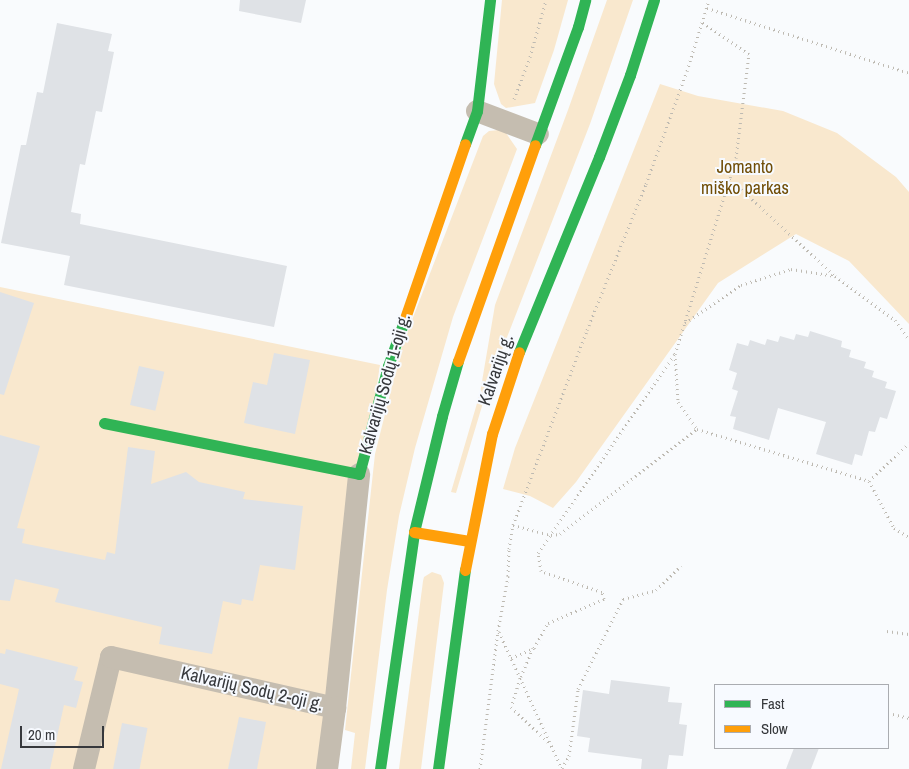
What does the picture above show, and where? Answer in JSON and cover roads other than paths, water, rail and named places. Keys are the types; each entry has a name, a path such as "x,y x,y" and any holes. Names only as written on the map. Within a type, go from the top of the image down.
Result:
{"main road":[{"name":"Kalvarijų Sodų 1-oji g.","path":"104,423 359,474 388,366 477,111 490,0"},
{"name":"Kalvarijų g.","path":"380,769 414,532 432,452 467,331 578,27 585,0"},
{"name":"Kalvarijų g.","path":"438,769 469,541 492,434 518,355 599,157 630,75 654,0"},
{"path":"414,532 469,541"}],"street":[{"path":"477,111 538,134"},
{"name":"Kalvarijų Sodų 2-oji g.","path":"84,769 111,656 334,708 359,474"},
{"path":"328,769 334,708"}],"park label":[{"name":"Jomanto miško parkas","path":"745,178"}]}
